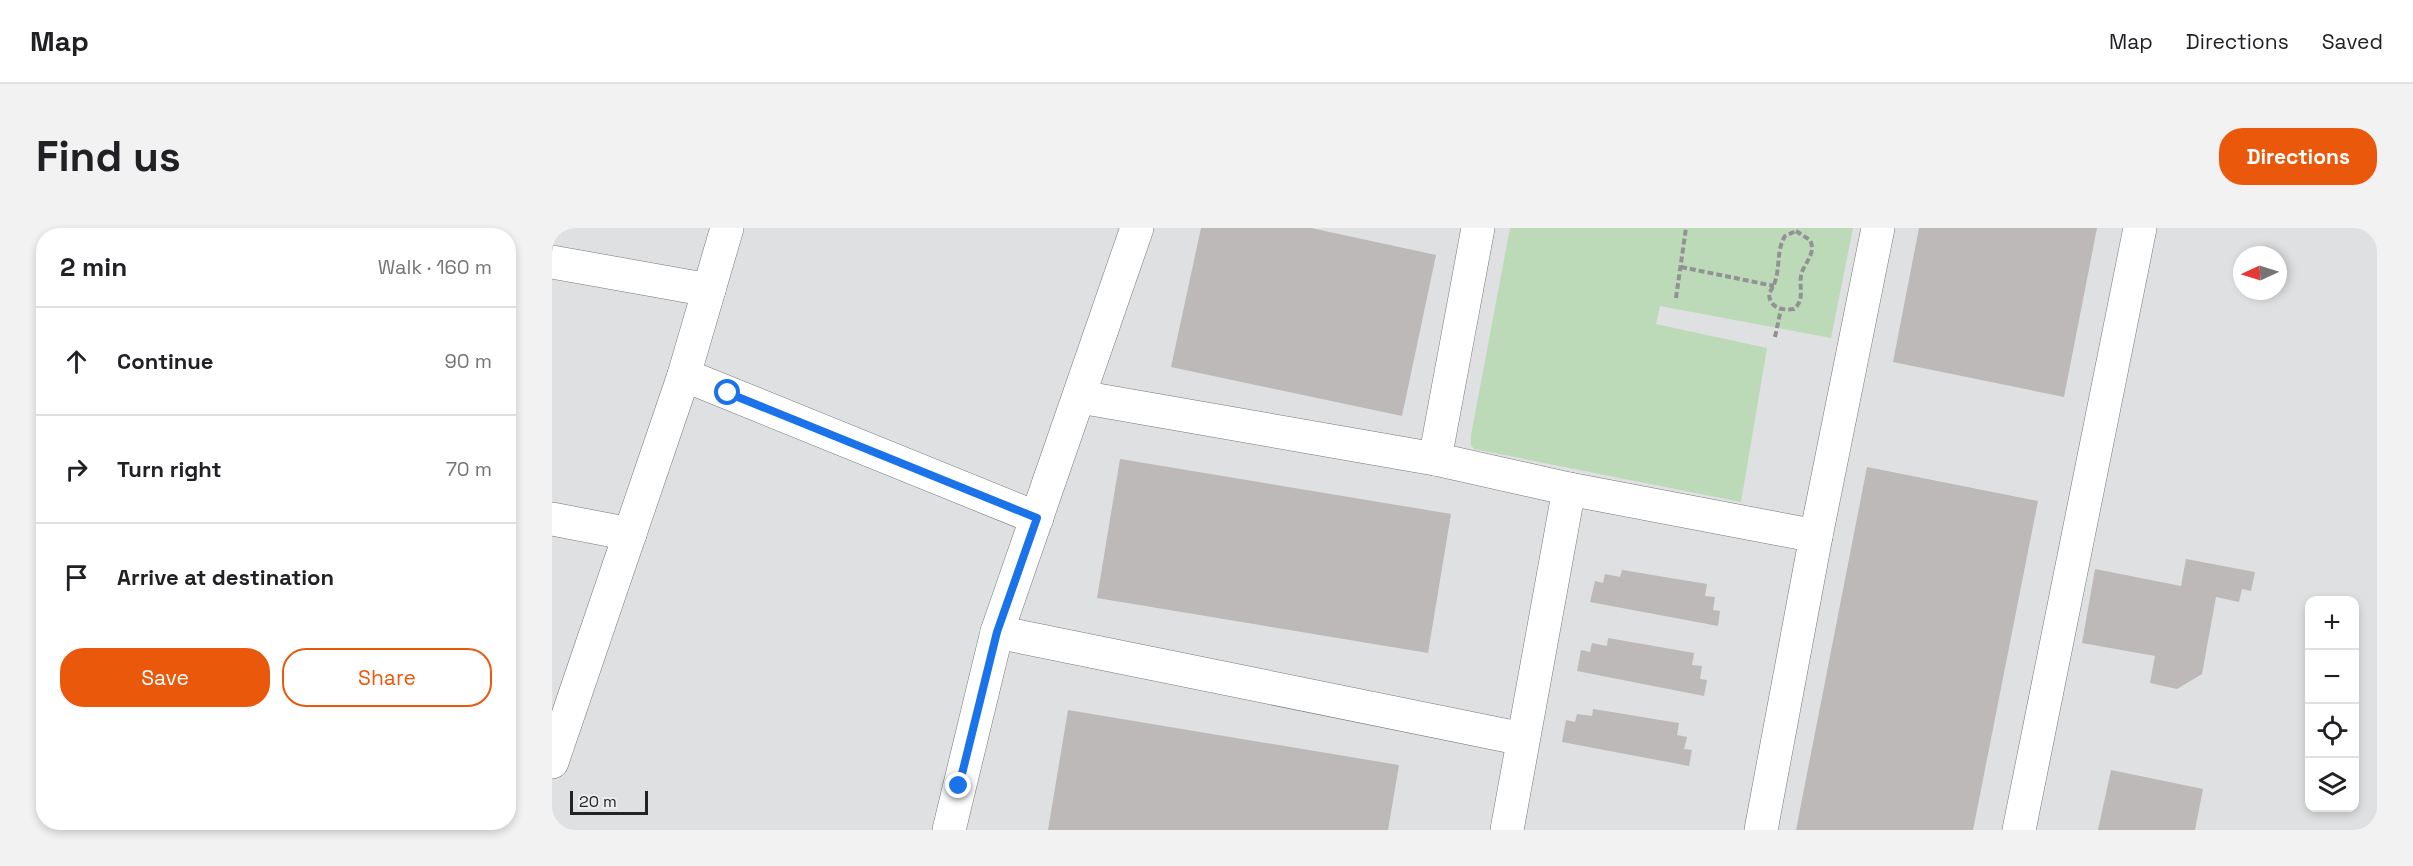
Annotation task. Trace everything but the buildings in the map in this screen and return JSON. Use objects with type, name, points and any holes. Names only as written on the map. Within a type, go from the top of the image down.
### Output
[{"type":"street","points":[[552,762],[684,375],[727,228]]},
{"type":"street","points":[[949,830],[997,632],[1137,228]]},
{"type":"street","points":[[1435,459],[1478,228]]},
{"type":"street","points":[[1761,830],[1816,536],[1878,228]]},
{"type":"street","points":[[2019,830],[2140,228]]},
{"type":"street","points":[[552,262],[709,290]]},
{"type":"street","points":[[684,375],[1037,518]]},
{"type":"street","points":[[1080,397],[1435,459],[1569,489],[1816,536]]},
{"type":"street","points":[[1507,830],[1569,489]]},
{"type":"street","points":[[552,519],[630,534]]},
{"type":"street","points":[[997,632],[1523,739]]},
{"type":"path","points":[[1676,298],[1686,228]]},
{"type":"path","points":[[1797,231],[1810,240],[1813,248],[1802,273],[1802,290],[1798,305],[1794,309],[1781,309],[1775,306],[1769,298],[1769,293],[1777,275],[1780,246],[1785,236],[1797,231]]},
{"type":"path","points":[[1681,267],[1774,286]]},
{"type":"path","points":[[1775,337],[1781,309]]},
{"type":"green space","points":[[1510,228],[1853,228],[1831,338],[1660,306],[1656,324],[1767,348],[1741,502],[1474,449],[1471,445],[1471,435]]},
{"type":"route","points":[[728,393],[1037,518],[997,632],[959,786]]}]
